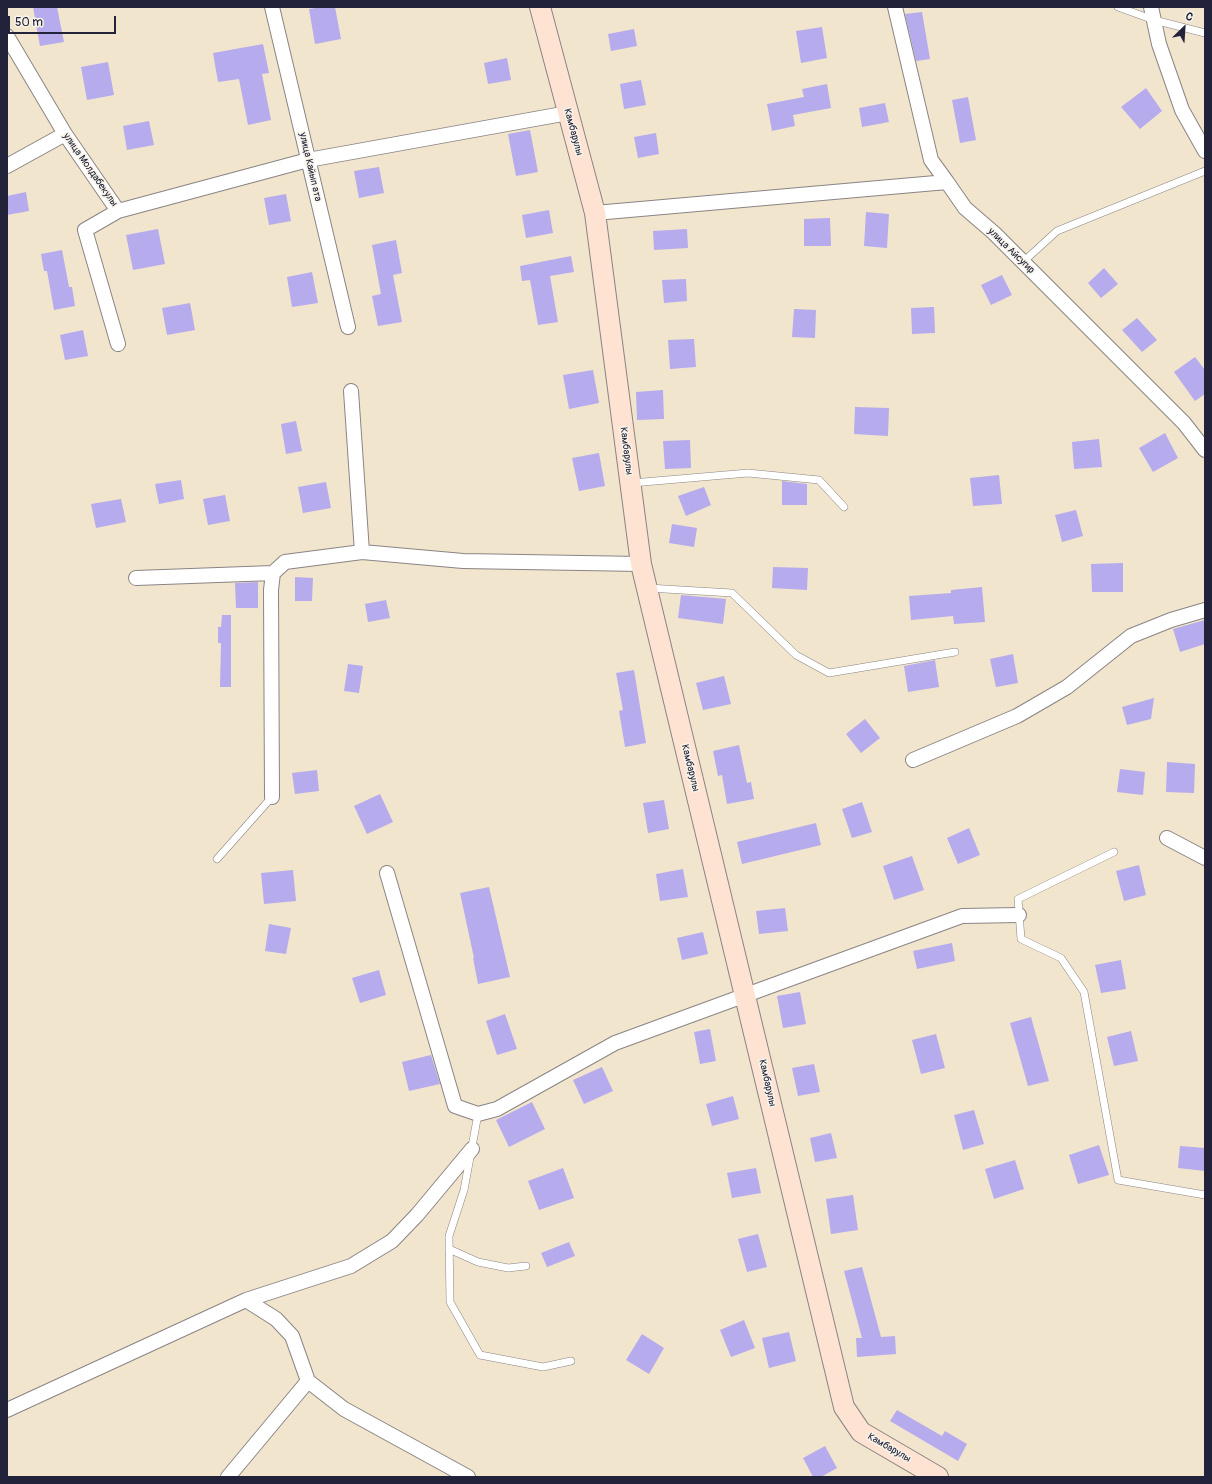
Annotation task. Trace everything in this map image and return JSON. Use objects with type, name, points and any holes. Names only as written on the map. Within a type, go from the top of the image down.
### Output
[{"type":"street","name":"улица Кайып ата","points":[[272,7],[348,327]]},
{"type":"street","name":"Камбарулы","points":[[540,7],[595,214],[641,564],[646,588],[746,995],[844,1407],[861,1432],[938,1477]]},
{"type":"street","name":"улица Айсугир","points":[[895,7],[931,160],[946,182],[965,208],[1023,262],[1184,423],[1205,450]]},
{"type":"street","points":[[1152,14],[1159,44],[1182,110],[1205,151]]},
{"type":"street","name":"улица Молдабекулы","points":[[7,36],[65,134],[118,211],[86,230],[118,344]]},
{"type":"street","points":[[118,211],[308,160],[568,112]]},
{"type":"street","points":[[7,166],[65,134]]},
{"type":"street","points":[[595,214],[946,182]]},
{"type":"street","points":[[352,391],[362,552]]},
{"type":"street","points":[[136,578],[273,573],[285,562],[362,552],[463,561],[641,564]]},
{"type":"street","points":[[272,797],[271,590],[273,573]]},
{"type":"street","points":[[913,760],[1018,716],[1067,687],[1131,636],[1171,620],[1205,610]]},
{"type":"street","points":[[1167,838],[1205,858]]},
{"type":"street","points":[[387,873],[455,1106],[478,1114],[497,1109],[615,1043],[962,916],[1020,915]]},
{"type":"street","points":[[7,1410],[246,1300],[351,1266],[392,1241],[417,1215],[472,1149]]},
{"type":"street","points":[[246,1300],[276,1319],[292,1336],[308,1381],[344,1409],[468,1477]]},
{"type":"street","points":[[228,1477],[308,1381]]},
{"type":"lane","points":[[1118,7],[1152,14],[1205,33]]},
{"type":"lane","points":[[1023,262],[1057,231],[1205,171]]},
{"type":"lane","points":[[630,483],[748,473],[819,480],[844,507]]},
{"type":"lane","points":[[646,588],[732,593],[796,655],[829,673],[955,652]]},
{"type":"lane","points":[[217,858],[272,797]]},
{"type":"lane","points":[[1114,852],[1018,899],[1021,940],[1061,958],[1084,992],[1118,1180],[1205,1195]]},
{"type":"lane","points":[[478,1114],[464,1190],[449,1236],[450,1302],[480,1355],[543,1367],[571,1361]]},
{"type":"lane","points":[[449,1249],[478,1262],[508,1268],[526,1266]]},
{"type":"building","points":[[33,7],[57,7],[64,42],[40,46]]},
{"type":"building","points":[[335,7],[341,39],[315,44],[309,9]]},
{"type":"building","points":[[922,12],[930,59],[916,61],[905,14]]},
{"type":"building","points":[[822,27],[827,58],[801,63],[796,31]]},
{"type":"building","points":[[634,29],[637,46],[611,51],[608,34]]},
{"type":"building","points":[[263,44],[269,73],[262,74],[271,120],[248,125],[239,79],[218,82],[213,53]]},
{"type":"building","points":[[507,58],[511,80],[488,84],[484,63]]},
{"type":"building","points":[[108,62],[114,95],[87,100],[81,67]]},
{"type":"building","points":[[641,80],[646,105],[624,109],[620,84]]},
{"type":"building","points":[[827,84],[831,108],[793,115],[795,126],[772,131],[767,104],[804,97],[802,89]]},
{"type":"building","points":[[1146,88],[1162,111],[1140,129],[1121,107]]},
{"type":"building","points":[[968,97],[976,140],[960,143],[952,100]]},
{"type":"building","points":[[885,103],[889,122],[862,127],[859,108]]},
{"type":"building","points":[[149,121],[154,145],[127,150],[123,126]]},
{"type":"building","points":[[530,130],[538,172],[516,176],[508,134]]},
{"type":"building","points":[[656,133],[659,154],[638,158],[634,137]]},
{"type":"building","points":[[379,167],[384,193],[359,198],[354,171]]},
{"type":"building","points":[[26,192],[29,211],[7,215],[7,196]]},
{"type":"building","points":[[286,194],[291,221],[269,225],[264,198]]},
{"type":"building","points":[[549,210],[553,233],[526,238],[522,215]]},
{"type":"building","points":[[866,212],[889,214],[887,248],[864,246]]},
{"type":"building","points":[[830,218],[831,246],[804,246],[804,219]]},
{"type":"building","points":[[158,229],[165,264],[133,270],[126,235]]},
{"type":"building","points":[[687,229],[688,248],[654,250],[653,231]]},
{"type":"building","points":[[396,240],[402,273],[393,275],[402,322],[378,326],[372,296],[381,294],[372,245]]},
{"type":"building","points":[[62,250],[69,287],[72,287],[75,306],[54,310],[47,271],[44,271],[41,254]]},
{"type":"building","points":[[571,256],[574,272],[550,276],[558,322],[538,325],[530,280],[522,281],[520,266]]},
{"type":"building","points":[[1104,268],[1118,284],[1101,298],[1088,283]]},
{"type":"building","points":[[312,272],[318,303],[292,307],[287,277]]},
{"type":"building","points":[[1002,275],[1012,295],[991,305],[981,285]]},
{"type":"building","points":[[686,279],[687,301],[664,303],[662,280]]},
{"type":"building","points":[[190,303],[195,330],[167,335],[162,308]]},
{"type":"building","points":[[934,307],[935,333],[912,334],[911,308]]},
{"type":"building","points":[[794,309],[816,310],[815,338],[792,337]]},
{"type":"building","points":[[1137,318],[1157,340],[1142,352],[1122,330]]},
{"type":"building","points":[[83,330],[88,356],[65,360],[60,335]]},
{"type":"building","points":[[694,339],[696,367],[670,369],[668,340]]},
{"type":"building","points":[[1195,357],[1205,370],[1205,394],[1195,401],[1174,372]]},
{"type":"building","points":[[593,370],[599,403],[569,409],[563,375]]},
{"type":"building","points":[[663,390],[664,419],[637,420],[636,392]]},
{"type":"building","points":[[855,407],[889,408],[888,436],[854,434]]},
{"type":"building","points":[[296,421],[302,451],[286,454],[281,424]]},
{"type":"building","points":[[1165,433],[1178,458],[1153,472],[1139,448]]},
{"type":"building","points":[[1099,439],[1102,467],[1074,469],[1072,442]]},
{"type":"building","points":[[690,440],[691,468],[665,469],[663,441]]},
{"type":"building","points":[[599,453],[605,486],[579,491],[572,458]]},
{"type":"building","points":[[999,475],[1002,504],[973,506],[970,478]]},
{"type":"building","points":[[181,480],[184,499],[159,504],[155,484]]},
{"type":"building","points":[[782,481],[807,484],[807,505],[782,505]]},
{"type":"building","points":[[326,482],[331,508],[303,513],[298,487]]},
{"type":"building","points":[[704,487],[711,505],[686,516],[678,496]]},
{"type":"building","points":[[225,495],[230,521],[208,525],[203,499]]},
{"type":"building","points":[[121,499],[126,522],[96,528],[91,504]]},
{"type":"building","points":[[1076,510],[1083,536],[1062,542],[1055,515]]},
{"type":"building","points":[[672,524],[697,528],[694,547],[669,543]]},
{"type":"building","points":[[1123,563],[1123,592],[1092,592],[1091,564]]},
{"type":"building","points":[[773,567],[808,568],[807,590],[772,588]]},
{"type":"building","points":[[295,577],[313,578],[312,601],[295,601]]},
{"type":"building","points":[[258,582],[258,608],[236,608],[235,583]]},
{"type":"building","points":[[982,587],[985,622],[954,624],[953,616],[911,620],[909,596],[951,593],[951,590]]},
{"type":"building","points":[[681,595],[726,599],[723,624],[678,618]]},
{"type":"building","points":[[386,600],[390,618],[368,622],[365,604]]},
{"type":"building","points":[[222,615],[231,615],[231,687],[220,687],[221,643],[218,643],[218,627],[221,627]]},
{"type":"building","points":[[1205,620],[1205,644],[1180,652],[1173,629]]},
{"type":"building","points":[[1013,654],[1018,683],[996,687],[990,659]]},
{"type":"building","points":[[935,660],[939,687],[908,692],[904,666]]},
{"type":"building","points":[[348,664],[363,666],[359,693],[344,691]]},
{"type":"building","points":[[634,670],[646,743],[625,747],[619,711],[623,710],[616,673]]},
{"type":"building","points":[[724,676],[731,704],[703,710],[696,683]]},
{"type":"building","points":[[1154,698],[1151,719],[1127,725],[1122,707]]},
{"type":"building","points":[[865,719],[880,738],[861,753],[846,734]]},
{"type":"building","points":[[739,745],[747,783],[751,782],[754,799],[727,804],[722,775],[718,776],[713,751]]},
{"type":"building","points":[[1167,762],[1195,764],[1194,793],[1166,792]]},
{"type":"building","points":[[1120,769],[1145,772],[1143,795],[1117,792]]},
{"type":"building","points":[[317,770],[319,791],[295,794],[292,773]]},
{"type":"building","points":[[380,794],[393,822],[367,834],[354,806]]},
{"type":"building","points":[[664,800],[669,829],[648,833],[643,803]]},
{"type":"building","points":[[862,802],[872,832],[852,838],[842,809]]},
{"type":"building","points":[[816,823],[821,845],[742,864],[737,842]]},
{"type":"building","points":[[969,828],[980,855],[958,864],[947,838]]},
{"type":"building","points":[[912,856],[924,890],[894,900],[883,866]]},
{"type":"building","points":[[1139,865],[1146,895],[1124,901],[1116,871]]},
{"type":"building","points":[[683,869],[688,897],[660,901],[656,874]]},
{"type":"building","points":[[293,870],[296,901],[264,904],[261,873]]},
{"type":"building","points":[[489,887],[510,977],[478,984],[460,893]]},
{"type":"building","points":[[785,908],[788,931],[759,934],[756,911]]},
{"type":"building","points":[[269,924],[291,928],[286,954],[265,951]]},
{"type":"building","points":[[703,932],[708,954],[682,960],[677,938]]},
{"type":"building","points":[[952,943],[955,961],[917,969],[913,951]]},
{"type":"building","points":[[1121,960],[1126,989],[1101,993],[1095,965]]},
{"type":"building","points":[[379,970],[386,995],[360,1003],[352,978]]},
{"type":"building","points":[[800,992],[806,1024],[783,1028],[777,996]]},
{"type":"building","points":[[505,1014],[517,1049],[497,1055],[486,1021]]},
{"type":"building","points":[[1031,1017],[1049,1081],[1028,1086],[1010,1023]]},
{"type":"building","points":[[710,1029],[716,1061],[700,1064],[694,1032]]},
{"type":"building","points":[[1131,1031],[1138,1061],[1114,1066],[1107,1037]]},
{"type":"building","points":[[936,1034],[945,1068],[921,1074],[912,1040]]},
{"type":"building","points":[[431,1055],[440,1084],[409,1091],[402,1062]]},
{"type":"building","points":[[814,1064],[820,1092],[798,1096],[792,1068]]},
{"type":"building","points":[[602,1067],[613,1091],[584,1104],[573,1080]]},
{"type":"building","points":[[733,1096],[739,1119],[712,1126],[706,1104]]},
{"type":"building","points":[[532,1102],[545,1129],[509,1147],[496,1120]]},
{"type":"building","points":[[974,1110],[984,1144],[963,1150],[954,1115]]},
{"type":"building","points":[[831,1133],[837,1158],[815,1162],[810,1138]]},
{"type":"building","points":[[1099,1145],[1109,1175],[1078,1184],[1069,1155]]},
{"type":"building","points":[[1180,1146],[1205,1148],[1205,1171],[1178,1168]]},
{"type":"building","points":[[1015,1160],[1024,1189],[994,1199],[985,1169]]},
{"type":"building","points":[[563,1168],[574,1198],[539,1210],[528,1181]]},
{"type":"building","points":[[756,1168],[761,1193],[732,1198],[727,1173]]},
{"type":"building","points":[[853,1195],[858,1230],[831,1234],[826,1199]]},
{"type":"building","points":[[758,1234],[767,1267],[747,1272],[738,1239]]},
{"type":"building","points":[[569,1242],[575,1256],[547,1267],[541,1253]]},
{"type":"building","points":[[862,1267],[881,1337],[895,1336],[896,1354],[857,1357],[856,1338],[862,1338],[844,1271]]},
{"type":"building","points":[[744,1320],[755,1348],[731,1357],[720,1330]]},
{"type":"building","points":[[789,1332],[796,1361],[769,1368],[762,1338]]},
{"type":"building","points":[[642,1334],[664,1348],[649,1374],[626,1360]]},
{"type":"building","points":[[897,1410],[942,1436],[945,1431],[967,1444],[958,1461],[890,1421]]},
{"type":"building","points":[[825,1446],[837,1468],[821,1477],[813,1477],[803,1458]]}]
